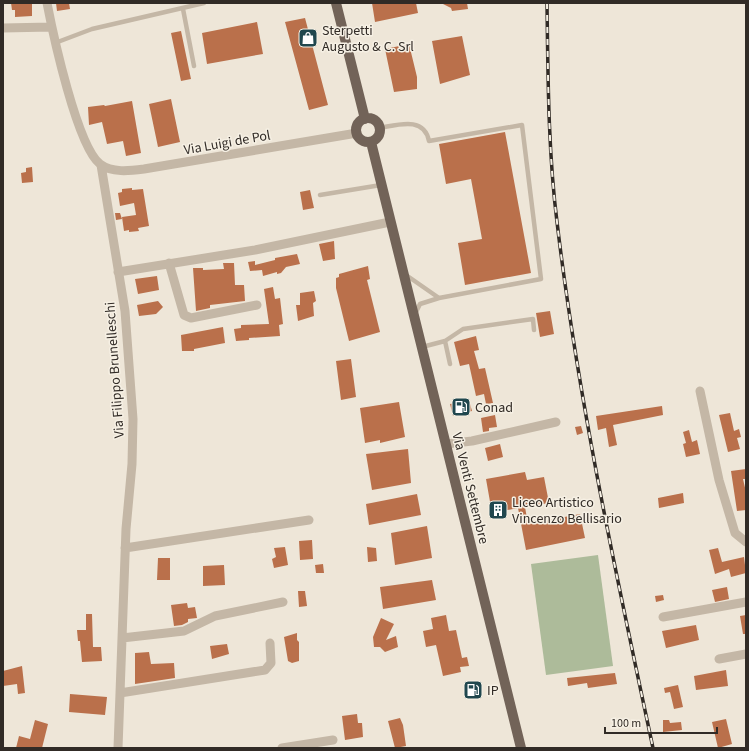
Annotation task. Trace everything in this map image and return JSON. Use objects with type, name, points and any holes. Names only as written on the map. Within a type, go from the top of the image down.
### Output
[{"type":"main road","points":[[336,3],[365,119]]},
{"type":"main road","points":[[365,119],[372,120],[379,128],[377,138],[371,142],[364,141],[357,133],[357,126],[365,119]]},
{"type":"main road","name":"Via Venti Settembre","points":[[371,142],[521,748]]},
{"type":"street","points":[[47,3],[55,43],[85,144],[91,155],[101,165]]},
{"type":"street","points":[[3,28],[51,27]]},
{"type":"street","name":"Via Luigi de Pol","points":[[101,165],[116,170],[144,169],[357,133]]},
{"type":"street","name":"Via Filippo Brunelleschi","points":[[101,165],[126,320],[133,419],[132,464],[125,548],[118,748]]},
{"type":"street","points":[[118,272],[255,250],[390,222]]},
{"type":"street","points":[[169,263],[184,315],[186,317],[191,318],[257,305]]},
{"type":"street","points":[[700,392],[721,487],[735,533],[746,542]]},
{"type":"street","points":[[446,444],[472,441],[556,422]]},
{"type":"street","points":[[125,548],[308,520]]},
{"type":"street","points":[[122,638],[184,631],[215,616],[283,602]]},
{"type":"street","points":[[663,617],[746,602]]},
{"type":"street","points":[[120,692],[265,670],[271,663],[270,642]]},
{"type":"street","points":[[719,659],[746,654]]},
{"type":"street","points":[[282,748],[333,740]]},
{"type":"lane","points":[[55,43],[92,29],[204,3]]},
{"type":"lane","points":[[183,9],[194,66]]},
{"type":"lane","points":[[379,128],[416,124],[424,129],[429,141],[522,126],[541,279],[439,298],[420,304],[414,315]]},
{"type":"lane","points":[[320,195],[381,185]]},
{"type":"lane","points":[[403,273],[439,298]]},
{"type":"lane","points":[[422,347],[445,341],[463,329],[532,319],[534,330]]},
{"type":"lane","points":[[445,341],[450,364]]},
{"type":"green space","points":[[598,555],[613,666],[546,675],[531,564]]},
{"type":"building","points":[[11,3],[32,3],[32,16],[15,17],[15,10],[12,10]]},
{"type":"building","points":[[56,3],[69,3],[70,9],[57,11]]},
{"type":"building","points":[[372,3],[416,3],[418,13],[375,22]]},
{"type":"building","points":[[441,3],[467,3],[468,9],[452,11],[451,8]]},
{"type":"building","points":[[305,18],[328,105],[309,110],[285,22]]},
{"type":"building","points":[[257,22],[263,54],[207,64],[202,33]]},
{"type":"building","points":[[181,31],[191,79],[181,81],[171,33]]},
{"type":"building","points":[[462,36],[470,75],[440,84],[432,41]]},
{"type":"building","points":[[409,44],[417,77],[417,89],[394,92],[385,49]]},
{"type":"building","points":[[171,99],[180,142],[158,147],[149,104]]},
{"type":"building","points":[[132,101],[141,153],[126,156],[123,141],[107,144],[102,122],[89,125],[88,107],[105,106]]},
{"type":"building","points":[[505,132],[531,273],[465,285],[458,243],[482,239],[471,179],[446,184],[439,144]]},
{"type":"building","points":[[32,167],[33,182],[22,183],[21,173],[26,172],[26,168]]},
{"type":"building","points":[[132,188],[132,190],[143,189],[149,226],[138,228],[139,231],[129,232],[129,230],[124,231],[122,217],[136,215],[134,203],[120,206],[118,193],[122,192],[122,189]]},
{"type":"building","points":[[310,190],[314,208],[303,210],[300,192]]},
{"type":"building","points":[[115,213],[120,213],[122,219],[116,220]]},
{"type":"building","points":[[334,241],[335,259],[323,261],[319,244]]},
{"type":"building","points":[[297,254],[300,264],[286,267],[281,273],[277,274],[277,272],[263,276],[262,270],[250,271],[248,262],[255,261],[255,265],[275,260],[275,258]]},
{"type":"building","points":[[223,263],[234,263],[235,285],[244,285],[245,301],[210,305],[210,308],[196,311],[193,268],[203,268],[203,270],[224,269]]},
{"type":"building","points":[[368,266],[370,279],[367,280],[380,332],[349,341],[336,288],[336,278],[339,277],[339,274]]},
{"type":"building","points":[[157,276],[159,290],[138,294],[135,279]]},
{"type":"building","points":[[273,287],[275,299],[280,298],[283,324],[279,325],[280,336],[249,338],[249,340],[236,341],[234,329],[241,328],[241,325],[269,324],[264,289]]},
{"type":"building","points":[[314,291],[316,301],[313,303],[314,316],[298,321],[296,305],[300,305],[300,293]]},
{"type":"building","points":[[158,301],[163,307],[156,314],[139,316],[137,305]]},
{"type":"building","points":[[550,311],[554,334],[540,337],[536,313]]},
{"type":"building","points":[[223,327],[225,343],[194,349],[194,351],[182,351],[181,335]]},
{"type":"building","points":[[476,336],[479,350],[474,351],[479,369],[485,368],[493,403],[486,404],[484,394],[476,396],[469,364],[460,366],[454,342]]},
{"type":"building","points":[[351,359],[356,397],[341,400],[336,361]]},
{"type":"building","points":[[469,400],[472,411],[453,416],[450,404]]},
{"type":"building","points":[[399,402],[405,437],[380,443],[380,440],[365,443],[360,408]]},
{"type":"building","points":[[662,406],[663,415],[613,425],[617,445],[609,447],[606,428],[598,430],[596,416]]},
{"type":"building","points":[[730,413],[734,431],[739,429],[741,437],[737,438],[740,449],[728,452],[719,415]]},
{"type":"building","points":[[495,415],[497,427],[489,428],[489,431],[483,432],[481,418]]},
{"type":"building","points":[[581,426],[583,433],[577,435],[575,427]]},
{"type":"building","points":[[689,430],[692,442],[697,440],[700,454],[686,457],[683,444],[686,443],[683,432]]},
{"type":"building","points":[[500,444],[503,457],[488,461],[485,448]]},
{"type":"building","points":[[408,449],[411,483],[372,490],[366,454]]},
{"type":"building","points":[[746,469],[746,479],[743,479],[746,492],[746,510],[737,511],[731,471]]},
{"type":"building","name":"Liceo Artistico Vincenzo Bellisario","points":[[525,472],[527,480],[544,477],[549,503],[525,507],[528,524],[580,514],[585,538],[526,550],[518,508],[492,513],[486,479]]},
{"type":"building","points":[[683,493],[684,503],[659,508],[658,498]]},
{"type":"building","points":[[417,494],[421,515],[369,525],[366,504]]},
{"type":"building","points":[[427,526],[432,558],[395,565],[391,533]]},
{"type":"building","points":[[312,540],[313,559],[300,560],[299,541]]},
{"type":"building","points":[[285,547],[288,565],[274,568],[272,559],[276,557],[274,548]]},
{"type":"building","points":[[367,547],[376,548],[377,561],[368,562]]},
{"type":"building","points":[[718,548],[722,562],[744,557],[746,573],[731,577],[729,569],[715,574],[709,550]]},
{"type":"building","points":[[158,558],[170,558],[170,580],[157,580]]},
{"type":"building","points":[[323,564],[324,573],[316,573],[315,565]]},
{"type":"building","points":[[224,565],[225,585],[203,586],[203,566]]},
{"type":"building","points":[[432,580],[436,600],[383,609],[380,587]]},
{"type":"building","points":[[727,587],[729,599],[715,602],[712,590]]},
{"type":"building","points":[[298,591],[305,591],[307,606],[299,607]]},
{"type":"building","points":[[663,595],[664,600],[656,602],[655,596]]},
{"type":"building","points":[[187,603],[188,608],[195,607],[197,618],[188,619],[188,622],[182,625],[174,626],[171,605]]},
{"type":"building","points":[[86,614],[92,614],[93,647],[101,647],[102,661],[82,662],[80,641],[78,641],[77,630],[86,630]]},
{"type":"building","points":[[446,615],[449,631],[456,630],[462,658],[467,657],[469,666],[460,667],[461,672],[443,676],[436,645],[426,647],[423,631],[433,629],[431,618]]},
{"type":"building","points":[[746,615],[746,634],[743,634],[740,616]]},
{"type":"building","points":[[381,618],[394,624],[386,640],[396,636],[398,647],[385,652],[380,647],[374,647],[373,637]]},
{"type":"building","points":[[696,625],[699,640],[666,648],[662,631]]},
{"type":"building","points":[[297,633],[297,640],[299,642],[299,661],[292,663],[288,661],[284,637]]},
{"type":"building","points":[[227,644],[229,654],[212,659],[210,646]]},
{"type":"building","points":[[149,652],[151,664],[174,663],[175,678],[135,684],[135,653]]},
{"type":"building","points":[[22,666],[25,693],[18,694],[17,684],[3,686],[3,671]]},
{"type":"building","points":[[726,670],[728,686],[696,690],[694,676]]},
{"type":"building","points":[[615,673],[617,684],[588,688],[587,683],[568,686],[567,678]]},
{"type":"building","points":[[678,685],[683,707],[674,709],[670,692],[665,693],[664,688]]},
{"type":"building","points":[[70,694],[107,697],[105,715],[69,712]]},
{"type":"building","points":[[357,714],[358,723],[362,723],[363,737],[345,740],[342,716]]},
{"type":"building","points":[[400,718],[403,725],[406,746],[395,748],[388,721]]},
{"type":"building","points":[[726,719],[732,744],[718,748],[712,722]]},
{"type":"building","points":[[35,720],[48,724],[42,748],[16,748],[19,736],[30,739]]},
{"type":"building","points":[[663,720],[669,720],[670,723],[681,722],[682,730],[663,732]]},
{"type":"railway","points":[[547,3],[549,113],[552,168],[557,222],[566,288],[599,486],[653,748]]},
{"type":"place","name":"Sterpetti Augusto & C. Srl","points":[[308,38]]},
{"type":"place","name":"Conad","points":[[461,407]]},
{"type":"place","name":"Liceo Artistico Vincenzo Bellisario","points":[[498,510]]},
{"type":"place","name":"IP","points":[[473,690]]}]
